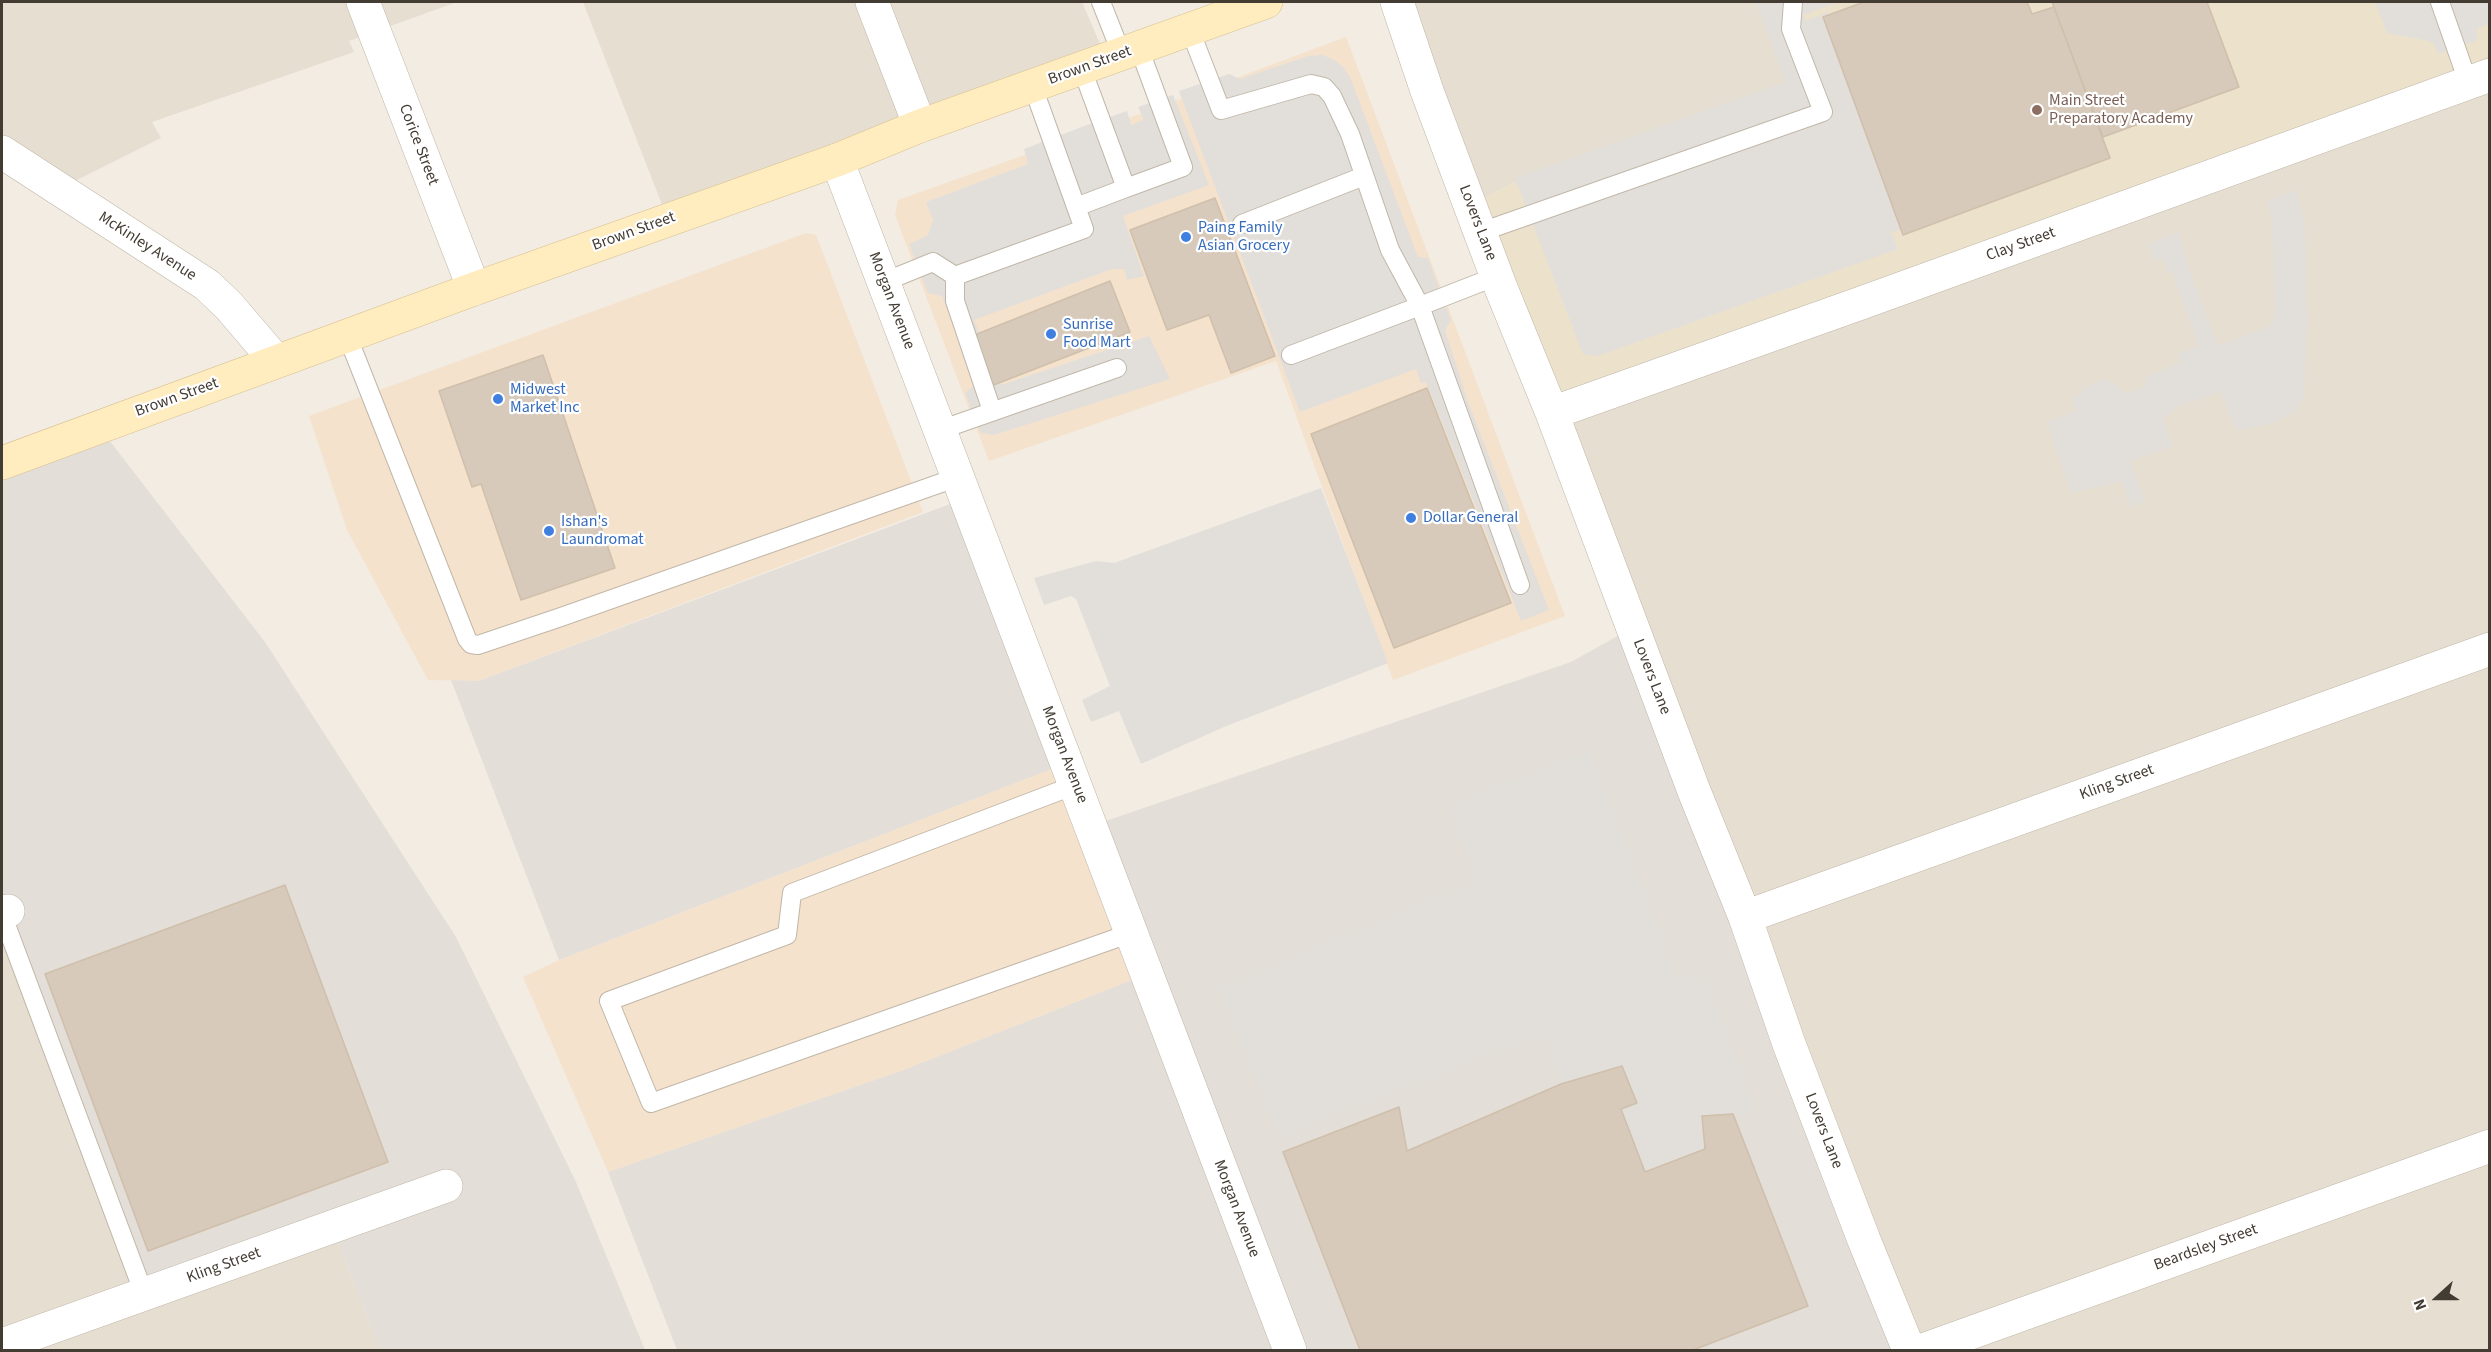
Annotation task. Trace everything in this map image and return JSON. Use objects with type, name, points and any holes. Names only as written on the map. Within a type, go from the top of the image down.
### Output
[{"type":"main road","name":"Brown Street","points":[[2,463],[347,335],[837,160],[920,126],[1130,52],[1260,2]]},
{"type":"street","name":"Corice Street","points":[[363,2],[474,289]]},
{"type":"street","points":[[872,2],[920,126]]},
{"type":"street","name":"Lovers Lane","points":[[1397,2],[1427,91],[1497,276],[1552,413],[1690,780],[1745,917],[1794,1054],[1909,1350]]},
{"type":"street","name":"Clay Street","points":[[1552,413],[2479,79]]},
{"type":"street","name":"McKinley Avenue","points":[[2,152],[207,285],[276,361]]},
{"type":"street","name":"Morgan Avenue","points":[[837,160],[1290,1350]]},
{"type":"street","name":"Kling Street","points":[[1745,917],[2490,649]]},
{"type":"street","name":"Beardsley Street","points":[[1923,1350],[2490,1146]]},
{"type":"street","name":"Kling Street","points":[[2,1346],[446,1186]]},
{"type":"lane","points":[[1076,207],[1183,167],[1130,52],[1101,2]]},
{"type":"lane","points":[[1481,232],[1822,112],[1791,29],[1793,2]]},
{"type":"lane","points":[[2440,2],[2479,79]]},
{"type":"lane","points":[[1190,30],[1221,110],[1311,84],[1324,87],[1332,96],[1350,134],[1390,250],[1420,306],[1520,585]]},
{"type":"lane","points":[[1082,69],[1126,188]]},
{"type":"lane","points":[[955,276],[1084,229],[1033,87]]},
{"type":"lane","points":[[1242,224],[1364,176]]},
{"type":"lane","points":[[884,282],[933,262],[955,276]]},
{"type":"lane","points":[[955,276],[955,301],[992,411]]},
{"type":"lane","points":[[1291,355],[1497,276]]},
{"type":"lane","points":[[347,335],[467,639],[471,644],[478,645],[561,617],[957,477]]},
{"type":"lane","points":[[940,430],[1117,368]]},
{"type":"lane","points":[[1075,785],[792,892],[787,935],[609,1001],[651,1103],[1131,933]]},
{"type":"lane","points":[[4,913],[144,1294]]},
{"type":"shaded area","points":[[2,2],[457,2],[349,41],[354,52],[152,122],[161,138],[59,189],[2,152]]},
{"type":"shaded area","points":[[583,2],[1082,2],[1107,60],[668,220]]},
{"type":"shaded area","points":[[1397,2],[1756,2],[1786,82],[1515,182],[1470,205]]},
{"type":"shaded area","points":[[1756,2],[2489,2],[2489,75],[1552,413],[1470,205],[1515,182],[1785,82]]},
{"type":"shaded area","points":[[1756,2],[1838,2],[1803,15],[1806,21],[1828,12],[1907,227],[1891,233],[1898,249],[1597,356],[1583,354],[1515,178],[1785,82]]},
{"type":"shaded area","points":[[2375,2],[2489,2],[2489,24],[2477,28],[2478,40],[2438,54],[2434,44],[2429,41],[2387,33]]},
{"type":"shaded area","points":[[1346,37],[1565,616],[1393,680],[1276,361],[989,461],[895,215],[898,200],[1143,113]]},
{"type":"shaded area","points":[[1323,55],[1344,68],[1350,77],[1418,257],[1428,258],[1451,320],[1445,330],[1468,402],[1549,610],[1521,621],[1426,382],[1421,383],[1416,369],[1300,412],[1179,91],[1229,74],[1240,79],[1308,56]]},
{"type":"shaded area","points":[[2489,75],[2489,1350],[1909,1350],[1552,413]]},
{"type":"shaded area","points":[[1173,95],[1209,185],[1123,216],[1144,276],[1127,280],[1124,269],[1112,269],[974,320],[1001,385],[1149,336],[1170,379],[994,435],[981,433],[965,393],[976,384],[942,296],[928,293],[909,244],[928,235],[933,220],[926,202],[1028,164],[1024,149],[1087,125],[1127,111],[1131,125],[1144,120],[1138,107]]},
{"type":"shaded area","points":[[2296,190],[2305,226],[2307,323],[2304,395],[2294,413],[2269,424],[2236,431],[2221,392],[2186,404],[2184,402],[2162,420],[2173,446],[2130,461],[2145,501],[2130,507],[2122,481],[2071,493],[2047,421],[2077,411],[2072,397],[2084,392],[2082,388],[2106,379],[2120,388],[2123,394],[2147,386],[2145,377],[2180,363],[2178,354],[2199,346],[2172,272],[2168,273],[2162,258],[2154,261],[2148,244],[2178,232],[2189,270],[2218,346],[2270,326],[2275,313],[2272,220],[2267,201]]},
{"type":"shaded area","points":[[806,233],[816,235],[923,512],[479,681],[428,680],[347,530],[309,416]]},
{"type":"shaded area","points":[[99,427],[265,642],[456,937],[576,1182],[645,1350],[380,1350],[332,1227],[144,1294],[2,913],[2,463]]},
{"type":"shaded area","points":[[1321,488],[1388,663],[1224,727],[1141,764],[1119,711],[1091,722],[1082,700],[1110,686],[1076,599],[1071,596],[1044,605],[1034,578],[1096,561],[1114,563]]},
{"type":"shaded area","points":[[966,498],[1067,763],[559,960],[451,680],[479,681]]},
{"type":"shaded area","points":[[1632,628],[1909,1350],[677,1350],[608,1172],[901,1071],[1147,974],[1091,826],[1571,662]]},
{"type":"shaded area","points":[[1589,751],[1676,977],[1705,977],[1755,1107],[1745,1113],[1702,1116],[1705,1149],[1645,1172],[1621,1109],[1637,1103],[1622,1066],[1561,1084],[1550,1039],[1535,1037],[1280,1136],[1219,988],[1477,880],[1448,804]]},
{"type":"shaded area","points":[[1067,763],[1147,974],[901,1071],[608,1172],[523,977],[559,960]]},
{"type":"shaded area","points":[[2,914],[332,1227],[380,1350],[2,1350]]},
{"type":"building","points":[[1864,2],[2027,2],[2032,14],[2054,7],[2110,158],[1903,235],[1823,17]]},
{"type":"building","points":[[2052,2],[2207,2],[2239,87],[2103,137]]},
{"type":"building","points":[[1215,198],[1275,356],[1231,373],[1209,315],[1167,330],[1130,230]]},
{"type":"building","name":"Sunrise Food Mart","points":[[1110,281],[1130,332],[991,386],[972,336]]},
{"type":"building","points":[[543,355],[615,568],[521,600],[481,484],[472,487],[439,391]]},
{"type":"building","name":"Dollar General","points":[[1427,388],[1511,603],[1394,648],[1311,434]]},
{"type":"building","points":[[285,885],[388,1162],[148,1251],[45,974]]},
{"type":"building","points":[[1622,1066],[1637,1103],[1621,1109],[1645,1172],[1705,1149],[1702,1116],[1733,1114],[1808,1306],[1693,1350],[1360,1350],[1283,1152],[1399,1107],[1407,1151],[1561,1084]]},
{"type":"place","name":"Main Street Preparatory Academy","points":[[2037,110]]},
{"type":"place","name":"Paing Family Asian Grocery","points":[[1186,237]]},
{"type":"place","name":"Sunrise Food Mart","points":[[1051,334]]},
{"type":"place","name":"Midwest Market Inc","points":[[498,399]]},
{"type":"place","name":"Dollar General","points":[[1411,518]]},
{"type":"place","name":"Ishan's Laundromat","points":[[549,531]]}]
